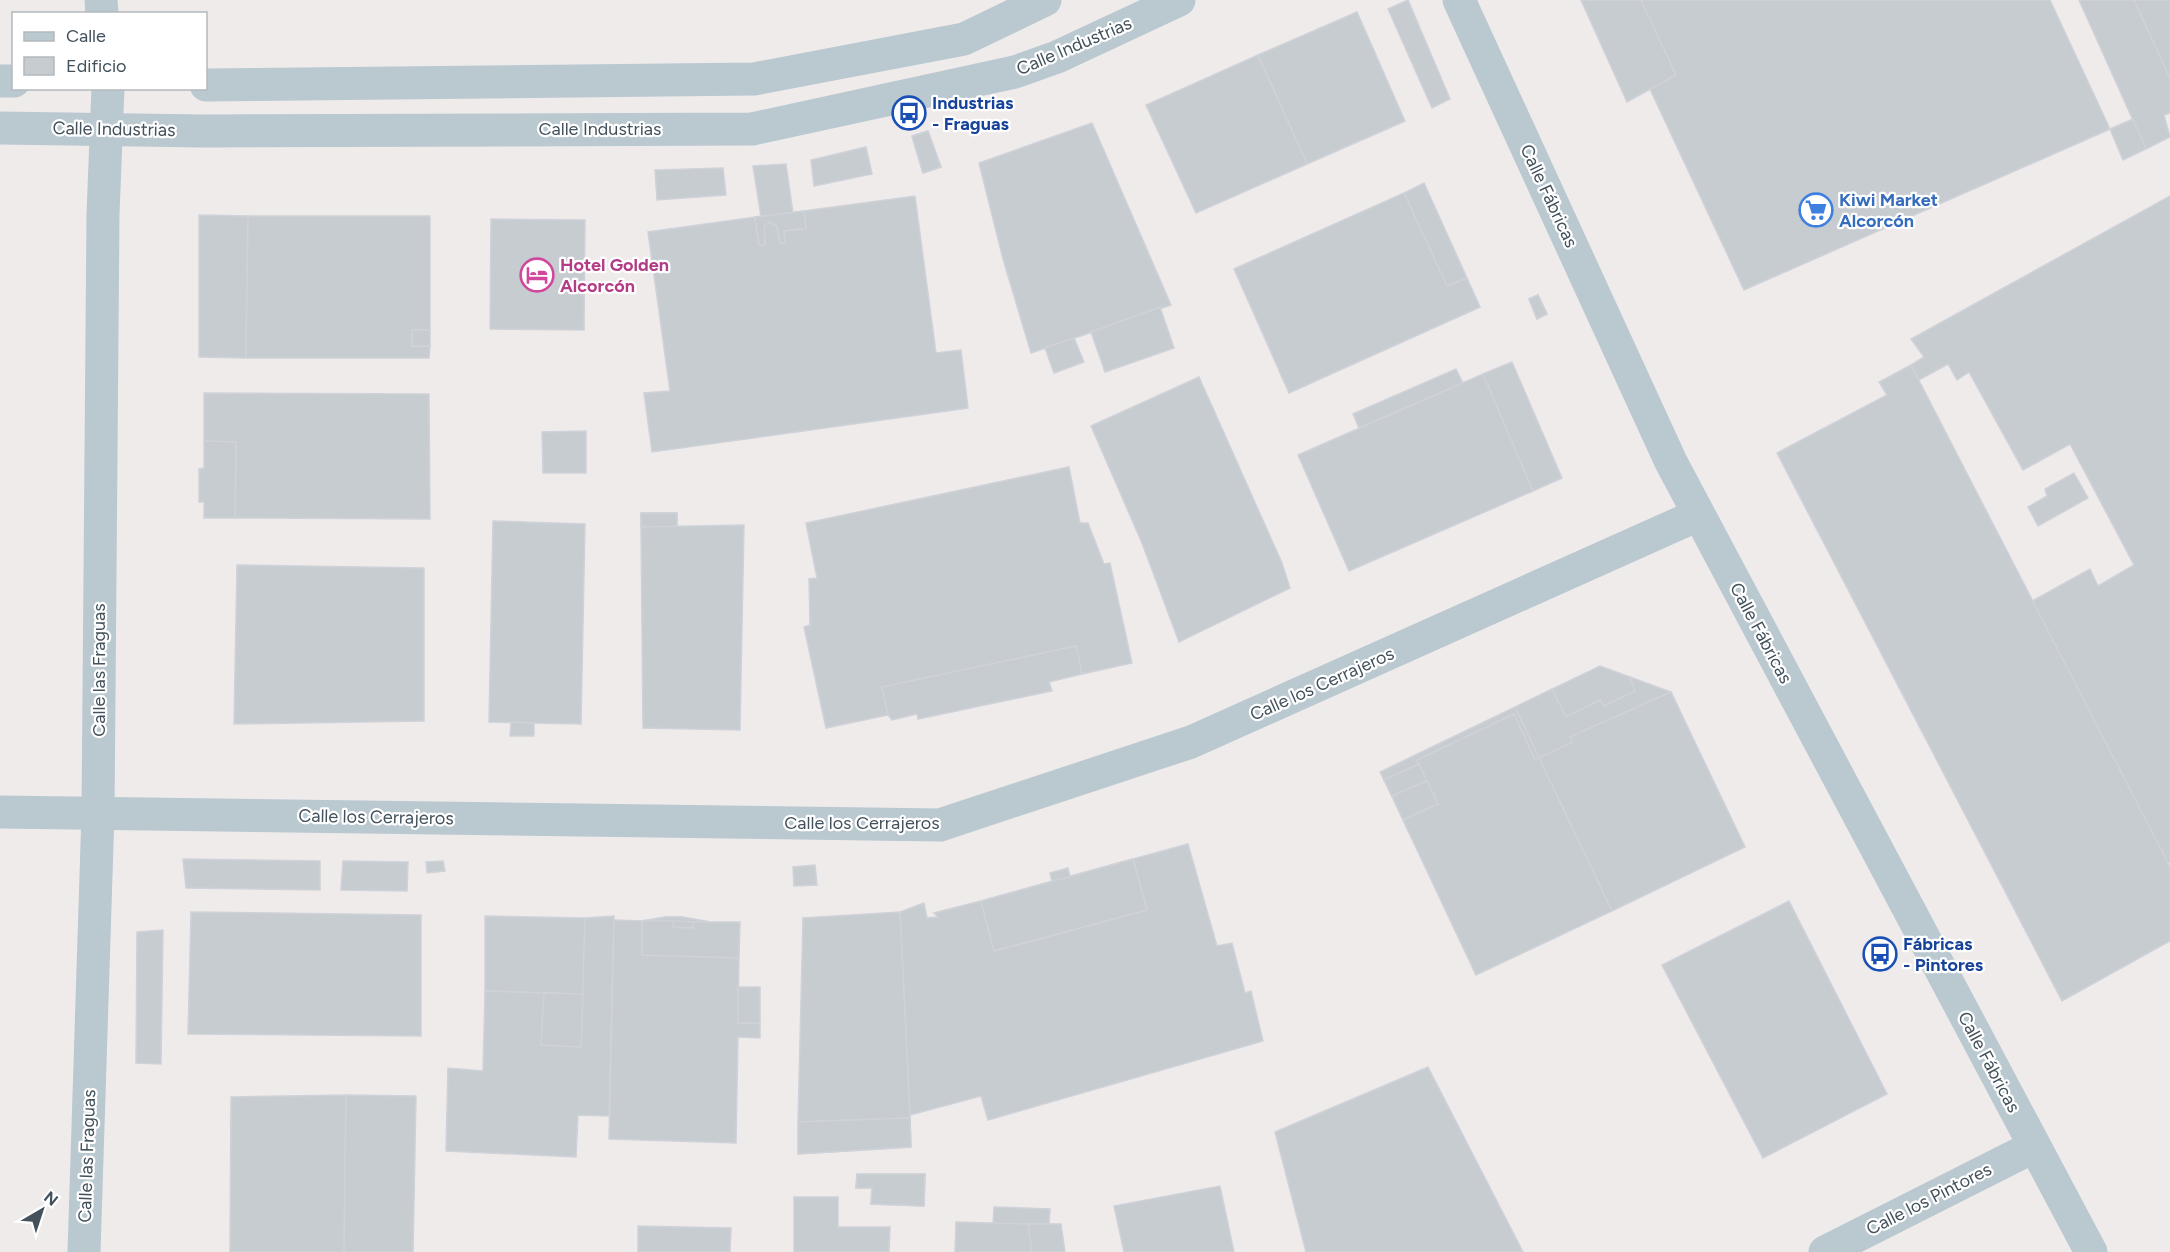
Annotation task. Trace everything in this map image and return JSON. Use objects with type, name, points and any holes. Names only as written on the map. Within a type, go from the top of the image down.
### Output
[{"type":"street","points":[[207,85],[754,79],[964,39],[1045,0]]},
{"type":"street","name":"Calle Industrias","points":[[0,128],[752,129],[1015,72],[1057,57],[1179,0]]},
{"type":"street","name":"Calle Fábricas","points":[[1459,0],[1671,462],[2033,1147],[2091,1252]]},
{"type":"street","name":"Calle las Fraguas","points":[[84,1252],[98,813],[103,213],[108,90]]},
{"type":"street","name":"Calle los Cerrajeros","points":[[0,812],[940,825],[1191,742],[1698,515]]},
{"type":"street","name":"Calle los Pintores","points":[[1825,1252],[2033,1147]]},
{"type":"building","points":[[1408,0],[1450,99],[1432,108],[1388,9]]},
{"type":"building","points":[[1581,0],[1641,0],[1676,75],[1627,102]]},
{"type":"building","name":"Kiwi Market Alcorcón","points":[[1641,0],[2050,0],[2110,129],[1744,290],[1650,89],[1676,75]]},
{"type":"building","points":[[2079,0],[2134,0],[2170,78],[2170,113],[2164,115],[2170,137],[2146,149]]},
{"type":"building","points":[[2134,0],[2170,0],[2170,78]]},
{"type":"building","points":[[1357,12],[1405,121],[1307,164],[1258,55]]},
{"type":"building","points":[[1258,55],[1307,164],[1196,213],[1146,105]]},
{"type":"building","points":[[2133,119],[2146,149],[2123,160],[2110,129]]},
{"type":"building","points":[[1092,123],[1171,305],[1031,353],[1003,259],[979,163]]},
{"type":"building","points":[[928,131],[941,167],[923,173],[912,136]]},
{"type":"building","points":[[928,131],[941,167],[923,173],[912,136]]},
{"type":"building","points":[[866,147],[872,174],[814,186],[811,160]]},
{"type":"building","points":[[786,164],[793,213],[761,217],[753,166]]},
{"type":"building","points":[[723,168],[726,195],[657,200],[655,170]]},
{"type":"building","points":[[1424,183],[1467,278],[1447,286],[1404,193]]},
{"type":"building","points":[[1404,193],[1447,286],[1467,278],[1480,307],[1289,393],[1234,269]]},
{"type":"building","points":[[915,196],[936,353],[961,350],[968,408],[652,452],[644,393],[670,391],[648,232],[755,217],[759,245],[765,245],[764,226],[769,222],[777,226],[780,243],[785,243],[784,231],[806,228],[804,211]]},
{"type":"building","points":[[2170,196],[2170,862],[2168,863],[2032,601],[2090,569],[2098,586],[2134,565],[2070,444],[2023,470],[1969,372],[1957,380],[1948,364],[1919,380],[1911,365],[1924,357],[1911,339]]},
{"type":"building","points":[[804,211],[806,228],[784,231],[785,243],[780,243],[777,226],[769,222],[764,226],[765,245],[759,245],[755,217]]},
{"type":"building","points":[[804,211],[806,228],[784,231],[785,243],[780,243],[777,226],[769,222],[764,226],[765,245],[759,245],[755,217]]},
{"type":"building","points":[[199,215],[248,216],[246,358],[199,357]]},
{"type":"building","points":[[248,216],[430,216],[430,330],[412,330],[412,346],[430,346],[429,358],[246,358]]},
{"type":"building","name":"Hotel Golden Alcorcón","points":[[491,219],[585,220],[584,330],[490,329]]},
{"type":"building","points":[[1538,295],[1547,314],[1537,319],[1529,299]]},
{"type":"building","points":[[1538,295],[1547,314],[1537,319],[1529,299]]},
{"type":"building","points":[[1160,307],[1174,348],[1105,372],[1091,332]]},
{"type":"building","points":[[412,330],[430,330],[430,346],[412,346]]},
{"type":"building","points":[[1074,338],[1084,362],[1054,373],[1045,348]]},
{"type":"building","points":[[1512,362],[1562,478],[1533,491],[1483,374]]},
{"type":"building","points":[[1911,365],[2170,867],[2170,941],[2062,1001],[1777,453],[1887,395],[1879,382]]},
{"type":"building","points":[[1456,369],[1463,383],[1359,428],[1353,414]]},
{"type":"building","points":[[1483,374],[1533,491],[1349,571],[1298,455]]},
{"type":"building","points":[[1199,377],[1282,563],[1290,588],[1179,642],[1142,543],[1091,426]]},
{"type":"building","points":[[204,393],[429,394],[430,519],[235,518],[236,442],[204,441]]},
{"type":"building","points":[[586,431],[586,473],[543,473],[542,432]]},
{"type":"building","points":[[204,441],[236,442],[235,518],[204,518],[204,502],[199,502],[199,469],[204,468]]},
{"type":"building","points":[[1069,467],[1080,523],[1088,523],[1104,564],[1110,563],[1132,663],[1082,674],[1076,646],[882,687],[888,715],[826,728],[804,627],[810,625],[809,579],[817,578],[806,523]]},
{"type":"building","points":[[2074,473],[2088,498],[2038,526],[2028,507],[2047,496],[2045,489]]},
{"type":"building","points":[[641,513],[677,513],[677,527],[641,527]]},
{"type":"building","points":[[641,513],[677,513],[677,527],[641,527]]},
{"type":"building","points":[[493,521],[585,524],[581,724],[489,722]]},
{"type":"building","points":[[744,525],[740,730],[643,728],[641,527]]},
{"type":"building","points":[[237,565],[424,568],[424,721],[234,724]]},
{"type":"building","points":[[1076,646],[1082,674],[1049,682],[1052,691],[918,719],[917,714],[892,720],[888,715],[882,687]]},
{"type":"building","points":[[1600,666],[1630,677],[1635,691],[1604,706],[1600,700],[1566,717],[1552,689]]},
{"type":"building","points":[[1630,677],[1671,692],[1570,737],[1573,742],[1539,758],[1515,707],[1552,689],[1566,717],[1600,700],[1604,706],[1635,691]]},
{"type":"building","points":[[1671,692],[1745,847],[1612,911],[1539,758],[1573,742],[1570,737]]},
{"type":"building","points":[[1515,707],[1539,758],[1535,760],[1514,714],[1417,760],[1419,764],[1384,780],[1380,772]]},
{"type":"building","points":[[1514,714],[1535,760],[1539,758],[1612,911],[1476,975],[1403,820],[1438,804],[1417,760]]},
{"type":"building","points":[[511,722],[534,723],[534,736],[510,736]]},
{"type":"building","points":[[1419,764],[1427,781],[1392,796],[1384,780]]},
{"type":"building","points":[[1419,764],[1427,781],[1392,796],[1384,780]]},
{"type":"building","points":[[1427,781],[1438,804],[1403,820],[1392,796]]},
{"type":"building","points":[[1427,781],[1438,804],[1403,820],[1392,796]]},
{"type":"building","points":[[1188,844],[1217,946],[1232,943],[1245,993],[1251,991],[1263,1041],[988,1120],[981,1096],[910,1115],[900,912],[924,903],[927,918],[938,917],[934,913],[981,901],[994,951],[1147,910],[1133,859]]},
{"type":"building","points":[[183,859],[320,861],[320,890],[186,888]]},
{"type":"building","points":[[1133,859],[1147,910],[994,951],[981,901]]},
{"type":"building","points":[[1133,859],[1147,910],[994,951],[981,901]]},
{"type":"building","points":[[343,861],[408,862],[407,891],[341,890]]},
{"type":"building","points":[[443,861],[445,871],[427,873],[426,862]]},
{"type":"building","points":[[815,865],[817,885],[794,886],[793,867]]},
{"type":"building","points":[[1068,868],[1070,877],[1052,881],[1050,873]]},
{"type":"building","points":[[1789,901],[1887,1094],[1763,1158],[1662,965]]},
{"type":"building","points":[[191,912],[421,915],[421,1036],[188,1034]]},
{"type":"building","points":[[900,912],[910,1118],[798,1122],[803,918]]},
{"type":"building","points":[[485,916],[585,918],[583,994],[485,991]]},
{"type":"building","points":[[614,916],[609,1116],[578,1115],[576,1157],[446,1151],[448,1068],[483,1071],[485,991],[544,993],[541,1045],[581,1047],[585,918]]},
{"type":"building","points":[[682,917],[710,922],[642,921]]},
{"type":"building","points":[[682,917],[710,922],[642,921]]},
{"type":"building","points":[[614,920],[642,921],[642,955],[739,958],[738,1023],[760,1023],[760,1038],[738,1037],[736,1143],[609,1139]]},
{"type":"building","points":[[642,921],[674,921],[673,927],[693,928],[693,922],[740,922],[739,958],[642,955]]},
{"type":"building","points":[[674,921],[693,922],[693,928],[673,927]]},
{"type":"building","points":[[163,930],[161,1064],[136,1063],[137,932]]},
{"type":"building","points":[[738,987],[760,987],[760,1023],[738,1023]]},
{"type":"building","points":[[544,993],[583,994],[581,1047],[541,1045]]},
{"type":"building","points":[[1428,1067],[1523,1252],[1306,1252],[1275,1132]]},
{"type":"building","points":[[346,1095],[344,1252],[230,1252],[231,1097]]},
{"type":"building","points":[[346,1095],[416,1096],[413,1252],[344,1252]]},
{"type":"building","points":[[910,1118],[911,1147],[798,1154],[798,1122]]},
{"type":"building","points":[[910,1118],[911,1147],[798,1154],[798,1122]]},
{"type":"building","points":[[857,1174],[925,1174],[924,1206],[871,1204],[872,1188],[856,1188]]},
{"type":"building","points":[[857,1174],[925,1174],[924,1206],[871,1204],[872,1188],[856,1188]]},
{"type":"building","points":[[1220,1186],[1234,1252],[1124,1252],[1114,1206]]},
{"type":"building","points":[[794,1197],[838,1197],[838,1227],[890,1227],[889,1252],[794,1252]]},
{"type":"building","points":[[994,1207],[1050,1209],[1049,1224],[993,1224]]},
{"type":"building","points":[[956,1222],[1028,1224],[1032,1252],[955,1252]]},
{"type":"building","points":[[1028,1224],[1061,1224],[1065,1252],[1032,1252]]},
{"type":"building","points":[[638,1226],[731,1228],[730,1252],[638,1252]]},
{"type":"place","name":"Industrias - Fraguas","points":[[909,113]]},
{"type":"place","name":"Kiwi Market Alcorcón","points":[[1816,210]]},
{"type":"place","name":"Hotel Golden Alcorcón","points":[[537,275]]},
{"type":"place","name":"Fábricas - Pintores","points":[[1880,954]]}]
